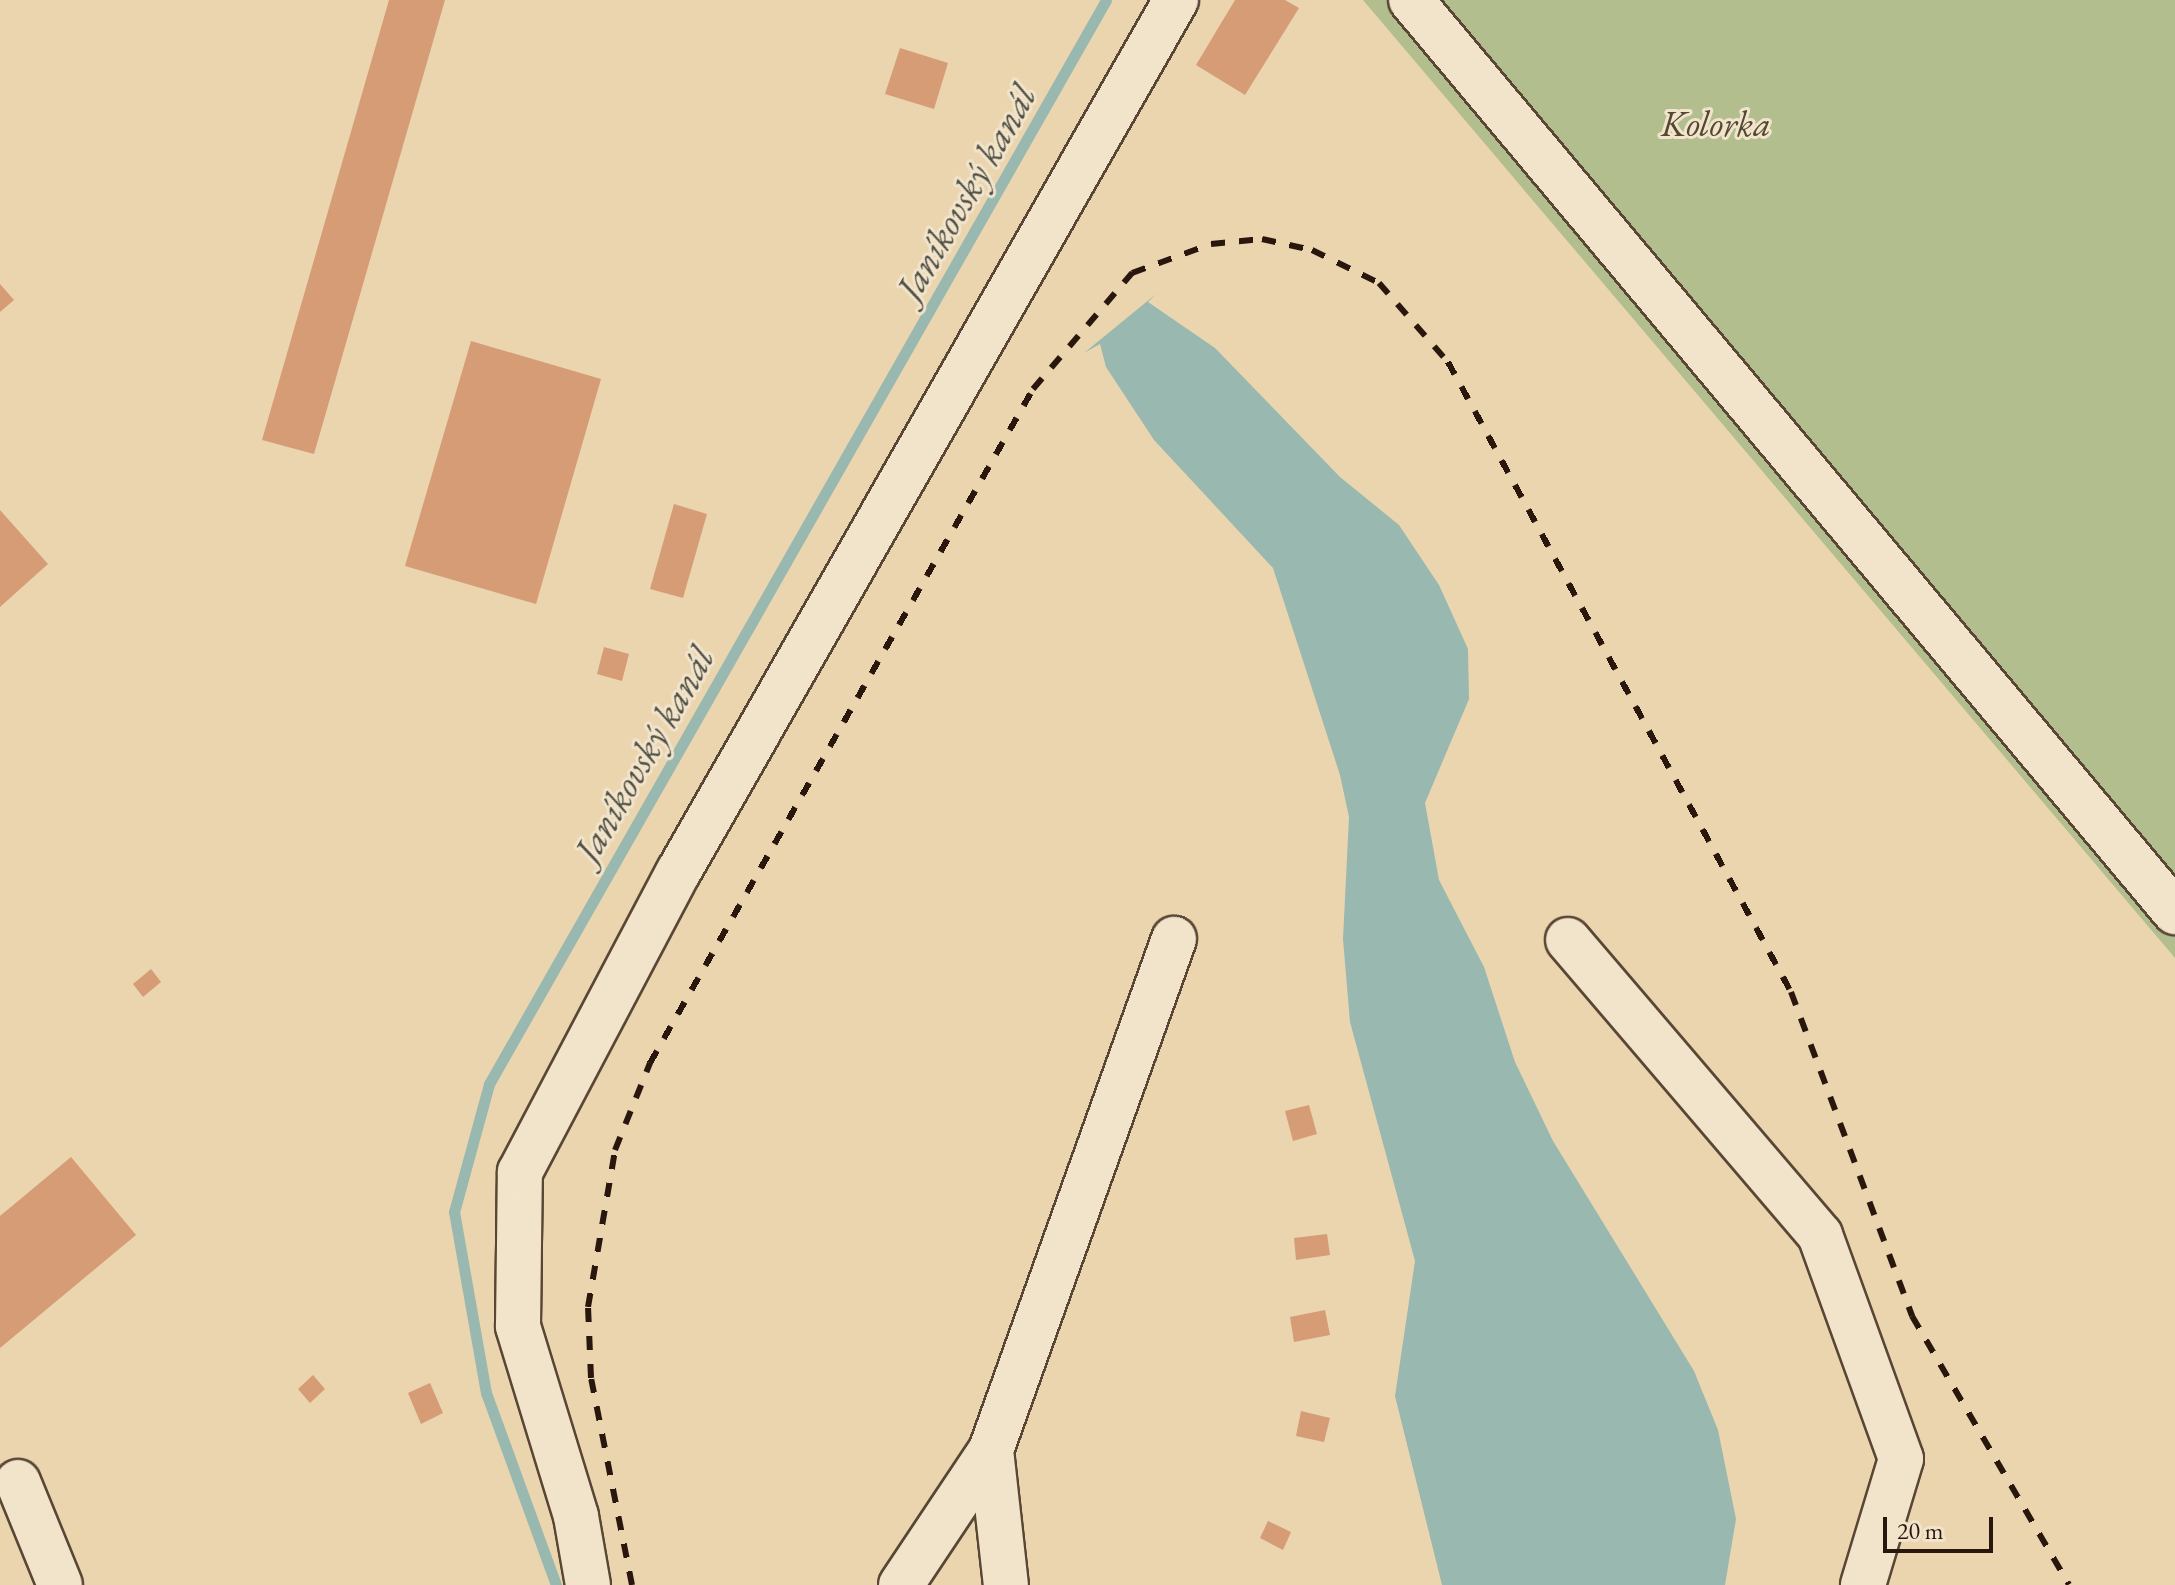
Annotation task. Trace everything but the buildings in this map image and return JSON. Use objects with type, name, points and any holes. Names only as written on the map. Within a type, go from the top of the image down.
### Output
[{"type":"street","points":[[588,1585],[576,1516],[518,1326],[520,1172],[679,871],[1176,0]]},
{"type":"street","points":[[1411,0],[2175,912]]},
{"type":"street","points":[[901,1585],[991,1450],[1174,939]]},
{"type":"street","points":[[1568,940],[1820,1235],[1901,1459],[1863,1585]]},
{"type":"street","points":[[991,1450],[1006,1585]]},
{"type":"street","points":[[18,1482],[60,1585]]},
{"type":"green space","name":"Kolorka","points":[[1363,0],[2175,0],[2175,958]]},
{"type":"water","points":[[1156,294],[1148,302],[1215,348],[1340,477],[1399,525],[1439,585],[1468,649],[1469,699],[1425,803],[1439,880],[1484,967],[1515,1062],[1553,1141],[1694,1371],[1718,1430],[1736,1519],[1725,1585],[1442,1585],[1395,1396],[1415,1261],[1350,1022],[1343,939],[1349,817],[1340,775],[1273,568],[1154,440],[1106,367],[1100,344],[1084,353]]},
{"type":"waterway","name":"Janíkovský kanál","points":[[556,1585],[486,1393],[454,1212],[489,1084],[1106,0]]},
{"type":"railway","points":[[632,1585],[591,1378],[588,1307],[615,1150],[650,1063],[1033,389],[1132,273],[1211,244],[1262,239],[1312,250],[1379,283],[1448,362],[1791,992],[1912,1316],[2069,1585]]}]
